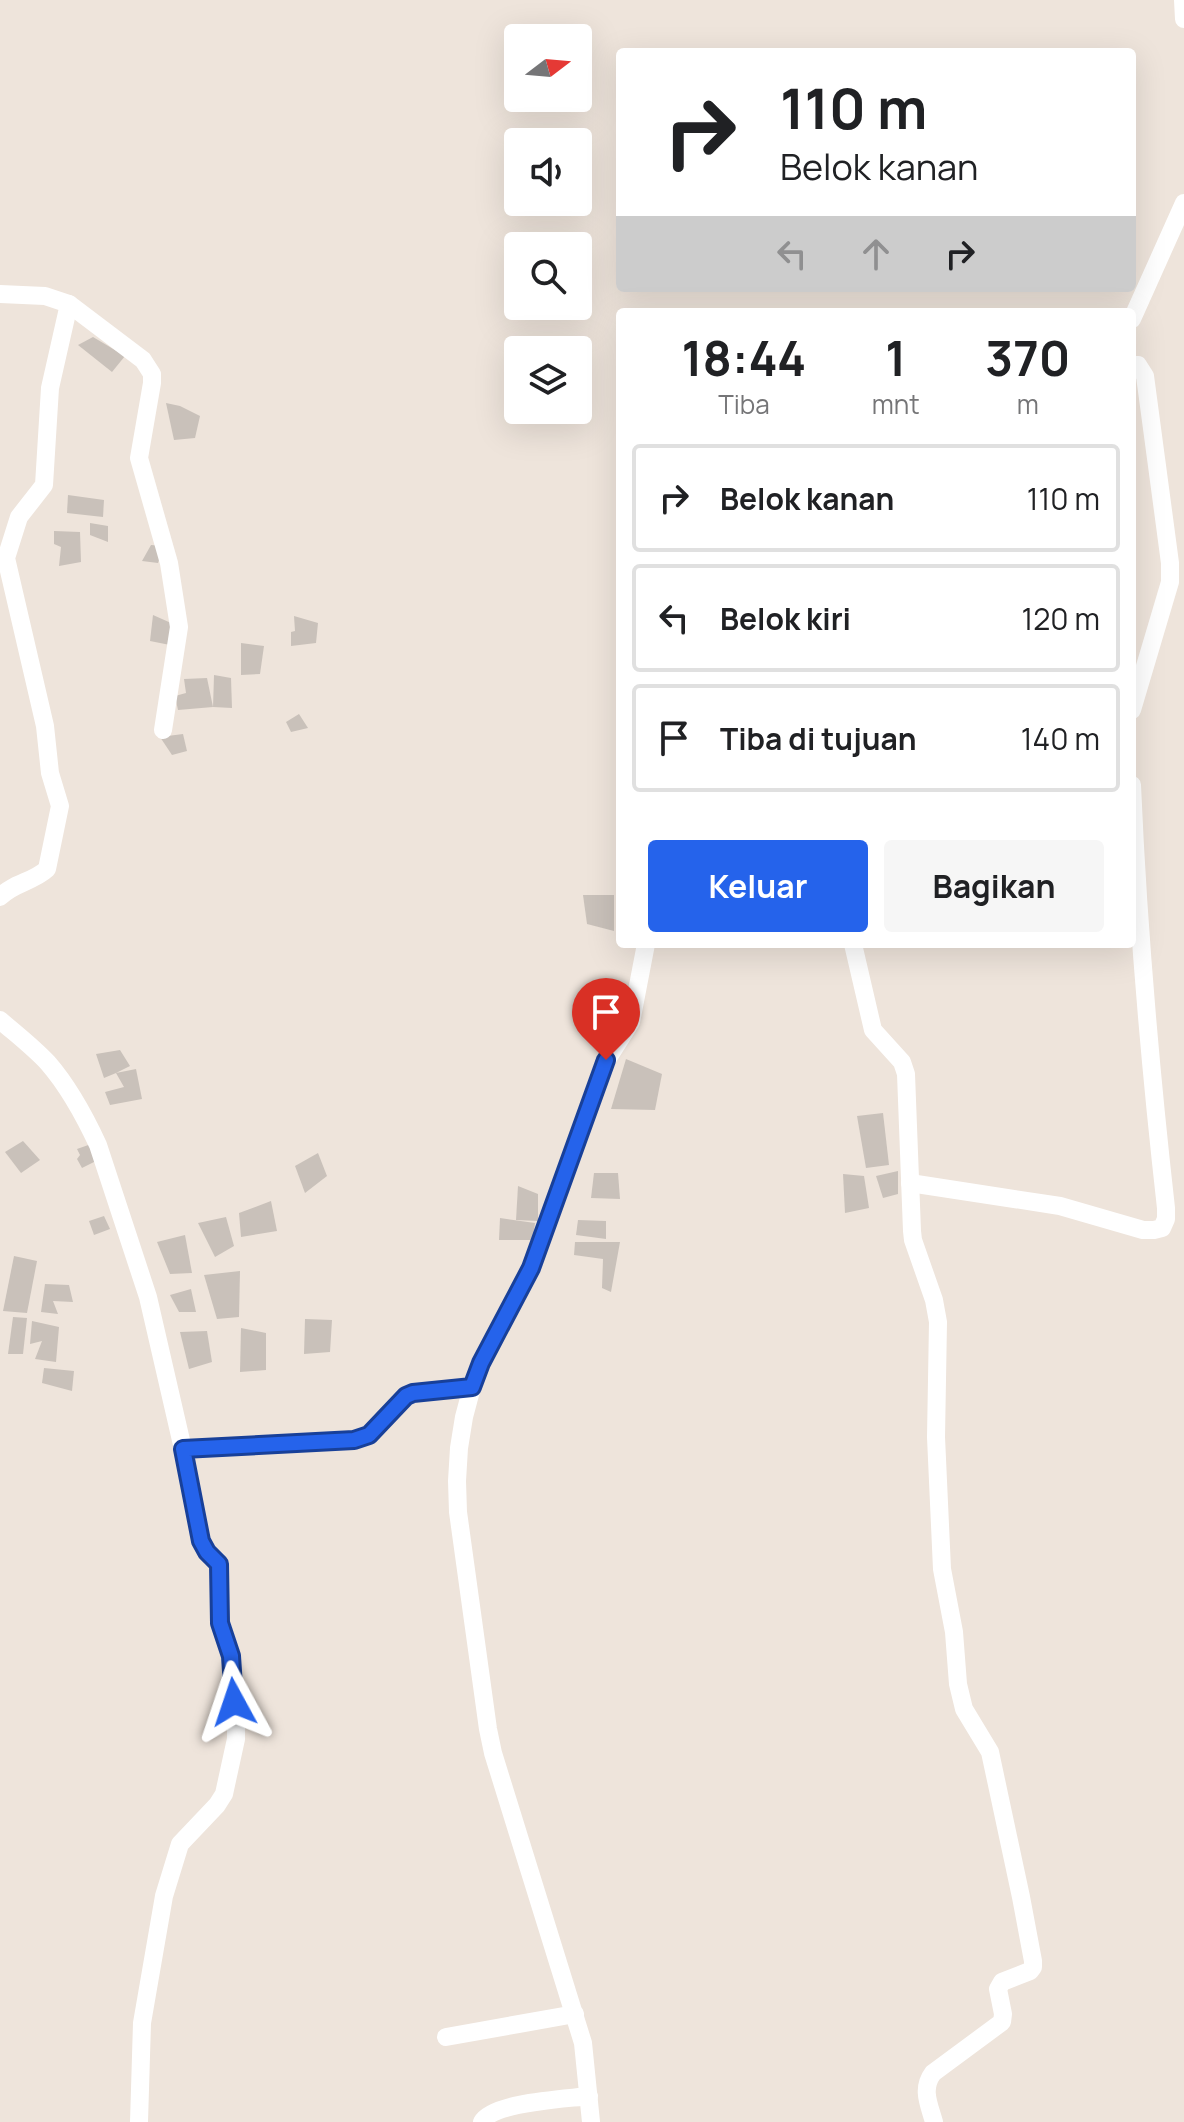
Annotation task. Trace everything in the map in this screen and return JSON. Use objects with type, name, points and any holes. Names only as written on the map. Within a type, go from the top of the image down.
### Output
[{"type":"street","points":[[1183,0],[1184,19]]},
{"type":"street","points":[[1136,310],[1184,203]]},
{"type":"street","points":[[0,294],[45,296],[69,304],[143,360],[152,374],[139,458],[169,563],[179,627],[163,730]]},
{"type":"street","points":[[0,897],[9,888],[47,869],[60,811],[50,773],[45,726],[6,558],[19,517],[44,485],[50,388],[69,304]]},
{"type":"street","points":[[1136,365],[1145,376],[1170,563],[1170,582],[1136,697]]},
{"type":"street","points":[[910,1183],[1060,1206],[1143,1230],[1162,1228],[1166,1208],[1148,1046],[1136,887]]},
{"type":"street","points":[[591,2122],[583,2043],[493,1753],[483,1702],[458,1512],[457,1481],[459,1448],[472,1387],[481,1363],[531,1268],[603,1066],[631,1022],[645,948]]},
{"type":"street","points":[[854,948],[873,1030],[902,1062],[906,1074],[913,1240],[934,1300],[938,1322],[936,1437],[940,1538],[958,1684],[964,1709],[990,1752],[1033,1961],[1030,1971],[999,1985],[1002,2022],[929,2079],[926,2096],[934,2122]]},
{"type":"street","points":[[0,1020],[37,1052],[59,1077],[98,1145],[148,1297],[201,1541],[207,1552],[217,1560],[220,1569],[220,1623],[231,1656],[236,1732],[224,1794],[180,1844],[164,1896],[142,2023],[139,2122]]},
{"type":"street","points":[[183,1449],[354,1440],[369,1435],[406,1396],[472,1387]]},
{"type":"street","points":[[446,2037],[575,2014]]},
{"type":"street","points":[[482,2122],[486,2115],[522,2104],[589,2096]]},
{"type":"building","points":[[93,337],[125,356],[112,372],[78,345]]},
{"type":"building","points":[[166,403],[200,416],[195,438],[174,440]]},
{"type":"building","points":[[68,495],[104,500],[103,517],[67,513]]},
{"type":"building","points":[[90,523],[108,526],[108,542],[90,535]]},
{"type":"building","points":[[54,531],[80,532],[81,562],[59,566],[61,547],[54,544]]},
{"type":"building","points":[[151,545],[164,546],[158,563],[142,561]]},
{"type":"building","points":[[153,615],[171,623],[170,645],[150,641]]},
{"type":"building","points":[[294,616],[318,623],[316,643],[291,646],[291,632],[295,631]]},
{"type":"building","points":[[241,643],[264,646],[260,674],[241,675]]},
{"type":"building","points":[[214,675],[231,678],[232,708],[213,707]]},
{"type":"building","points":[[207,678],[213,707],[178,710],[175,696],[186,693],[184,679]]},
{"type":"building","points":[[299,714],[308,728],[291,732],[286,722]]},
{"type":"building","points":[[183,734],[187,751],[172,755],[160,737]]},
{"type":"building","points":[[583,895],[614,895],[614,931],[587,924]]},
{"type":"building","points":[[624,986],[625,1017],[585,1017],[586,988]]},
{"type":"building","points":[[120,1050],[130,1066],[104,1078],[96,1054]]},
{"type":"building","points":[[626,1059],[662,1074],[655,1110],[611,1109]]},
{"type":"building","points":[[136,1069],[142,1099],[110,1105],[105,1092],[124,1087],[116,1073]]},
{"type":"building","points":[[883,1113],[889,1165],[866,1168],[857,1116]]},
{"type":"building","points":[[23,1141],[40,1160],[21,1173],[5,1152]]},
{"type":"building","points":[[94,1143],[100,1159],[82,1168],[77,1159],[80,1155],[77,1149]]},
{"type":"building","points":[[318,1153],[327,1176],[305,1193],[295,1166]]},
{"type":"building","points":[[898,1171],[898,1194],[883,1198],[876,1176]]},
{"type":"building","points":[[594,1173],[618,1173],[620,1199],[591,1198]]},
{"type":"building","points":[[843,1174],[864,1176],[869,1208],[845,1213]]},
{"type":"building","points":[[518,1186],[538,1194],[538,1221],[516,1220]]},
{"type":"building","points":[[271,1201],[277,1231],[241,1237],[239,1213]]},
{"type":"building","points":[[104,1216],[110,1229],[94,1235],[89,1221]]},
{"type":"building","points":[[226,1217],[234,1246],[215,1257],[198,1223]]},
{"type":"building","points":[[500,1218],[535,1223],[533,1240],[499,1240]]},
{"type":"building","points":[[578,1220],[606,1221],[606,1239],[576,1235]]},
{"type":"building","points":[[185,1235],[192,1273],[170,1274],[157,1242]]},
{"type":"building","points":[[575,1242],[620,1242],[611,1292],[602,1288],[603,1259],[574,1255]]},
{"type":"building","points":[[14,1256],[37,1261],[27,1313],[3,1311]]},
{"type":"building","points":[[240,1271],[239,1317],[217,1319],[204,1275]]},
{"type":"building","points":[[45,1284],[69,1285],[73,1302],[53,1301],[58,1314],[41,1312]]},
{"type":"building","points":[[191,1289],[196,1312],[179,1312],[170,1295]]},
{"type":"building","points":[[13,1317],[27,1318],[23,1354],[8,1354]]},
{"type":"building","points":[[305,1319],[332,1320],[330,1352],[304,1354]]},
{"type":"building","points":[[32,1321],[59,1327],[56,1362],[35,1359],[42,1341],[30,1344]]},
{"type":"building","points":[[241,1328],[266,1333],[266,1370],[240,1372]]},
{"type":"building","points":[[207,1331],[212,1362],[189,1369],[180,1332]]},
{"type":"building","points":[[44,1368],[74,1371],[72,1391],[42,1383]]},
{"type":"route","points":[[234,1702],[231,1656],[220,1623],[219,1564],[201,1541],[183,1449],[354,1440],[369,1435],[406,1396],[472,1387],[481,1363],[531,1268],[606,1060]]}]
